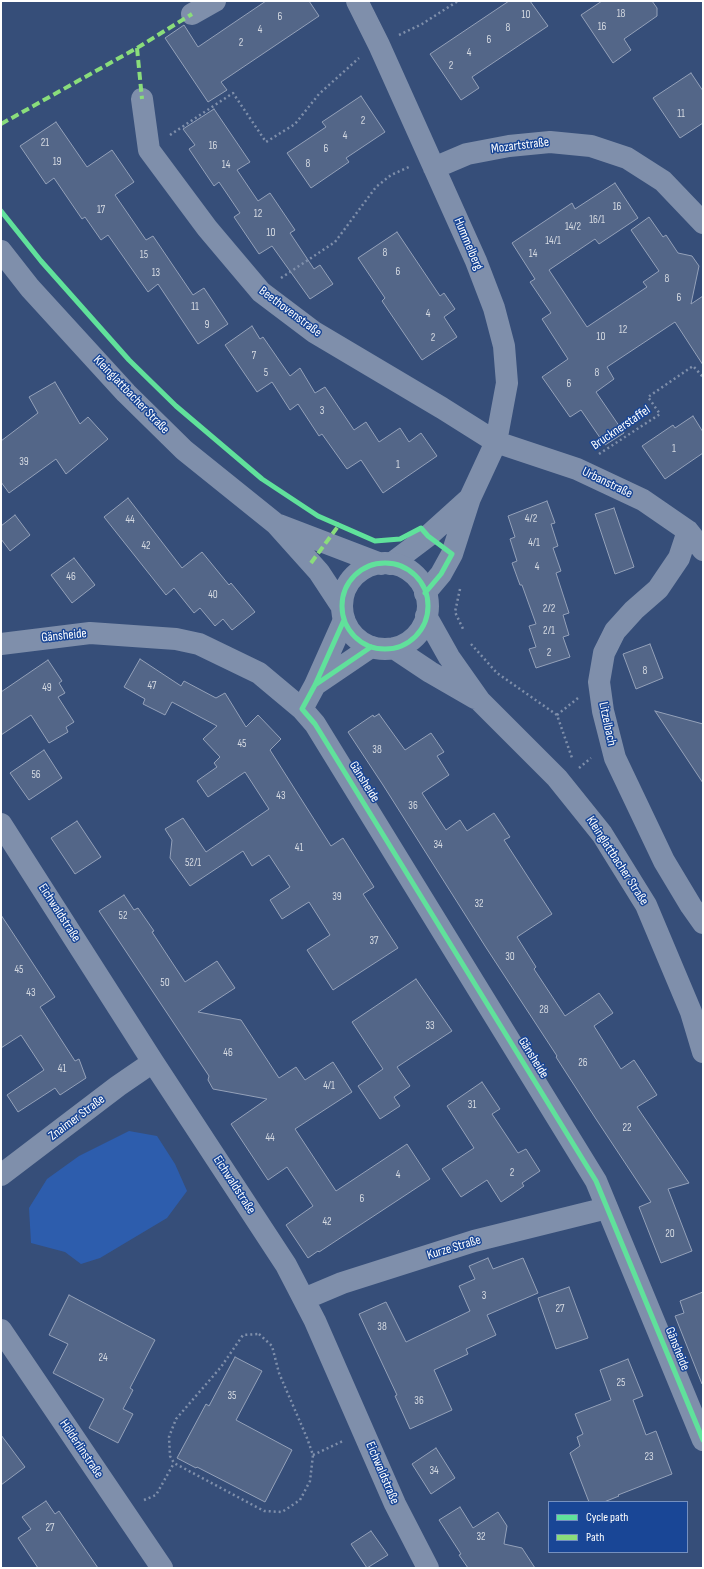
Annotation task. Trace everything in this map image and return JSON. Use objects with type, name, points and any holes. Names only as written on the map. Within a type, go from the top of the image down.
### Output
[{"type":"street","points":[[192,14],[215,1]]},
{"type":"street","name":"Hummelberg","points":[[357,1],[379,44],[476,261],[494,308],[504,346],[507,383],[496,442],[470,498],[452,554],[442,574],[425,594]]},
{"type":"street","name":"Beethovenstraße","points":[[142,99],[149,150],[207,228],[261,292],[314,332],[496,442]]},
{"type":"street","name":"Mozartstraße","points":[[434,168],[467,154],[509,146],[550,142],[591,146],[627,158],[663,181],[703,222]]},
{"type":"street","name":"Kleinglattbacher Straße","points":[[1,251],[30,288],[126,393],[184,450],[276,524],[319,572],[343,614],[354,637],[371,647],[382,649],[394,648],[405,644],[415,637],[422,627],[426,616],[427,605],[425,594],[420,583],[412,574],[402,567],[386,564],[276,524]]},
{"type":"street","name":"Urbanstraße","points":[[496,442],[577,469],[643,500],[688,531],[703,550]]},
{"type":"street","name":"Hummelberg","points":[[386,564],[428,536],[470,498]]},
{"type":"street","name":"Litzelbach","points":[[688,531],[679,558],[658,589],[615,631],[604,653],[599,682],[602,711],[615,758],[664,861],[703,923]]},
{"type":"street","points":[[302,709],[315,685],[343,614],[344,595],[349,583],[357,573],[368,567],[386,564]]},
{"type":"street","name":"Kleinglattbacher Straße","points":[[426,616],[449,657],[480,702],[557,778],[602,834],[646,905],[691,1012],[703,1052]]},
{"type":"street","name":"Gänsheide","points":[[1,644],[90,633],[176,638],[199,644],[259,673],[302,709],[319,730],[596,1181],[703,1440]]},
{"type":"street","points":[[315,685],[371,647]]},
{"type":"street","name":"Kleinglattbacher Straße","points":[[394,648],[480,702]]},
{"type":"street","name":"Eichwaldstraße","points":[[1,824],[153,1062],[283,1260],[304,1299],[409,1532],[428,1568]]},
{"type":"street","name":"Znaimer Straße","points":[[1,1175],[153,1062]]},
{"type":"street","name":"Kurze Straße","points":[[304,1299],[342,1283],[474,1241],[607,1208]]},
{"type":"street","name":"Hölderlinstraße","points":[[1,1330],[162,1568]]},
{"type":"path","points":[[422,24],[458,1]]},
{"type":"path","points":[[149,150],[233,93],[266,142],[295,124],[319,94],[357,60]]},
{"type":"path","points":[[261,292],[335,242],[376,187],[391,175]]},
{"type":"path","points":[[461,587],[455,612],[466,636]]},
{"type":"path","points":[[469,642],[498,673],[557,715],[573,763]]},
{"type":"path","points":[[259,1334],[272,1346],[278,1373],[313,1455],[310,1481],[300,1500],[282,1512],[264,1511],[174,1463],[170,1456],[169,1437],[176,1419],[221,1367],[243,1335],[259,1334]]},
{"type":"path","points":[[313,1455],[364,1432]]},
{"type":"path","points":[[122,1510],[156,1494],[174,1463]]},
{"type":"shaded area","points":[[129,1131],[157,1136],[175,1164],[187,1191],[167,1218],[100,1258],[81,1264],[65,1252],[31,1243],[29,1208],[47,1179],[79,1156]]},
{"type":"building","points":[[266,1],[309,1],[319,16],[221,82],[227,90],[208,102],[165,38],[184,25],[198,47]]},
{"type":"building","points":[[509,1],[530,1],[548,26],[472,77],[479,88],[461,100],[430,54]]},
{"type":"building","points":[[602,1],[652,1],[657,8],[657,16],[624,39],[631,50],[613,63],[581,15]]},
{"type":"building","points":[[691,73],[703,91],[703,123],[680,138],[653,98]]},
{"type":"building","points":[[361,96],[385,132],[346,158],[349,162],[311,188],[287,153],[326,127],[322,122]]},
{"type":"building","points":[[214,109],[250,162],[237,170],[258,201],[270,193],[295,230],[290,233],[314,269],[320,265],[333,284],[310,299],[272,246],[259,254],[234,217],[240,213],[219,182],[214,186],[189,149],[195,145],[183,129]]},
{"type":"building","points":[[56,122],[87,167],[112,150],[134,182],[115,195],[146,240],[153,236],[193,295],[204,288],[228,324],[198,344],[158,284],[148,292],[108,235],[101,240],[85,217],[82,219],[54,178],[46,184],[20,146]]},
{"type":"building","points":[[615,183],[638,218],[599,244],[595,239],[549,270],[587,327],[647,287],[643,282],[659,271],[631,230],[649,217],[663,237],[666,235],[678,253],[692,256],[699,266],[691,304],[703,296],[703,365],[675,322],[607,367],[614,379],[596,392],[624,433],[605,445],[581,410],[570,417],[542,377],[568,359],[542,319],[551,313],[530,282],[535,279],[512,243],[572,203],[575,209]]},
{"type":"building","points":[[397,232],[440,296],[444,293],[455,309],[444,317],[457,337],[422,360],[382,301],[385,298],[358,258]]},
{"type":"building","points":[[252,326],[260,339],[263,337],[290,376],[300,368],[315,393],[325,387],[354,430],[366,422],[379,442],[400,428],[409,442],[421,433],[437,456],[383,493],[361,460],[347,469],[322,434],[319,436],[298,404],[290,410],[272,382],[257,392],[225,345]]},
{"type":"building","points":[[55,382],[80,424],[88,417],[108,439],[66,474],[56,459],[9,493],[1,482],[1,441],[38,413],[29,397]]},
{"type":"building","points":[[693,416],[703,432],[703,453],[665,479],[642,446],[673,425],[675,428]]},
{"type":"building","points":[[128,498],[182,568],[202,552],[229,585],[231,583],[255,612],[232,630],[223,619],[215,626],[200,608],[194,613],[174,588],[166,595],[104,517]]},
{"type":"building","points":[[547,501],[555,523],[551,524],[558,546],[553,548],[561,571],[556,573],[569,613],[563,615],[569,635],[563,637],[570,657],[536,668],[529,649],[536,647],[529,626],[536,624],[522,585],[520,585],[512,563],[517,561],[510,539],[515,537],[508,516]]},
{"type":"building","points":[[614,508],[634,567],[615,574],[595,514]]},
{"type":"building","points":[[15,515],[30,535],[10,551],[1,539],[1,526]]},
{"type":"building","points":[[74,558],[95,585],[72,603],[51,575]]},
{"type":"building","points":[[650,644],[663,678],[636,689],[623,654]]},
{"type":"building","points":[[140,659],[181,686],[184,681],[216,698],[225,693],[246,727],[258,715],[281,739],[270,750],[331,846],[343,838],[374,887],[363,894],[398,948],[333,990],[307,950],[330,935],[309,902],[282,919],[270,900],[290,887],[269,855],[252,866],[243,851],[190,886],[170,858],[172,840],[165,829],[183,818],[206,852],[269,809],[245,772],[208,797],[197,781],[217,767],[214,763],[220,757],[203,739],[217,726],[172,702],[165,715],[143,704],[145,699],[124,687]]},
{"type":"building","points":[[48,660],[62,681],[59,683],[65,693],[58,697],[74,722],[66,727],[68,732],[49,743],[31,715],[1,735],[1,692]]},
{"type":"building","points":[[655,711],[703,724],[703,783]]},
{"type":"building","points":[[379,714],[405,750],[431,733],[444,752],[437,756],[449,775],[422,793],[446,830],[460,820],[467,831],[494,813],[510,837],[504,840],[552,914],[517,937],[536,967],[534,969],[565,1016],[599,993],[613,1013],[594,1026],[621,1069],[634,1060],[657,1095],[637,1107],[689,1183],[668,1189],[692,1251],[661,1263],[639,1207],[651,1202],[556,1057],[557,1056],[348,732],[373,715],[374,717]]},
{"type":"building","points":[[44,750],[62,778],[29,800],[10,773]]},
{"type":"building","points":[[77,821],[101,857],[75,874],[51,838]]},
{"type":"building","points":[[124,895],[134,910],[138,908],[185,982],[217,961],[235,988],[198,1012],[241,1020],[279,1078],[296,1067],[305,1080],[333,1062],[352,1092],[295,1129],[336,1191],[407,1144],[430,1179],[308,1258],[286,1225],[313,1206],[287,1167],[268,1180],[231,1124],[267,1099],[213,1089],[208,1080],[209,1076],[99,911]]},
{"type":"building","points":[[1,915],[55,997],[40,1007],[75,1061],[79,1059],[86,1078],[60,1095],[55,1088],[18,1112],[7,1095],[44,1070],[21,1035],[1,1048]]},
{"type":"building","points":[[416,979],[452,1031],[397,1067],[410,1086],[394,1097],[400,1106],[380,1119],[358,1086],[383,1069],[352,1022]]},
{"type":"building","points":[[482,1082],[500,1109],[492,1114],[518,1153],[526,1149],[540,1171],[522,1183],[524,1186],[501,1202],[487,1180],[461,1197],[442,1169],[474,1148],[447,1106]]},
{"type":"building","points":[[488,1258],[493,1269],[523,1258],[538,1293],[487,1315],[496,1335],[466,1349],[468,1354],[434,1370],[452,1410],[410,1429],[395,1396],[397,1395],[359,1314],[386,1302],[406,1342],[470,1311],[459,1286],[475,1279],[469,1266]]},
{"type":"building","points":[[569,1287],[588,1338],[556,1349],[538,1298]]},
{"type":"building","points":[[703,1292],[702,1384],[675,1316],[684,1313],[680,1301]]},
{"type":"building","points":[[69,1295],[155,1340],[130,1388],[133,1390],[123,1409],[133,1414],[118,1443],[89,1428],[104,1399],[53,1373],[68,1344],[49,1335]]},
{"type":"building","points":[[235,1357],[262,1371],[236,1420],[292,1450],[265,1502],[177,1458],[206,1404],[209,1406]]},
{"type":"building","points":[[628,1359],[643,1396],[633,1400],[646,1435],[656,1431],[672,1474],[606,1501],[589,1501],[570,1453],[580,1446],[577,1437],[583,1434],[575,1414],[611,1400],[600,1370]]},
{"type":"building","points":[[1,1435],[25,1467],[1,1485]]},
{"type":"building","points":[[436,1448],[455,1478],[431,1494],[412,1464]]},
{"type":"building","points":[[46,1501],[55,1514],[59,1511],[98,1568],[38,1568],[18,1538],[31,1529],[22,1517]]},
{"type":"building","points":[[460,1507],[473,1528],[498,1512],[507,1526],[504,1544],[522,1548],[535,1568],[468,1568],[459,1555],[461,1554],[439,1520]]},
{"type":"building","points":[[371,1531],[388,1555],[367,1568],[351,1544]]},
{"type":"marked path","points":[[1,124],[137,48],[192,14]]},
{"type":"marked path","points":[[137,48],[142,99]]},
{"type":"marked path","points":[[311,563],[339,525],[336,524]]},
{"type":"cycle path","points":[[1,211],[41,261],[129,360],[176,406],[262,479],[318,516],[375,541],[400,539],[421,528],[428,536],[452,554],[441,574],[425,593]]},
{"type":"cycle path","points":[[385,563],[401,567],[415,576],[424,590],[428,606],[424,622],[415,636],[401,645],[385,649],[369,645],[355,636],[346,622],[342,606],[346,590],[355,576],[369,567],[385,563]]},
{"type":"cycle path","points":[[344,620],[315,685],[302,709],[315,724],[596,1181],[703,1440]]},
{"type":"cycle path","points":[[315,685],[371,647]]}]
